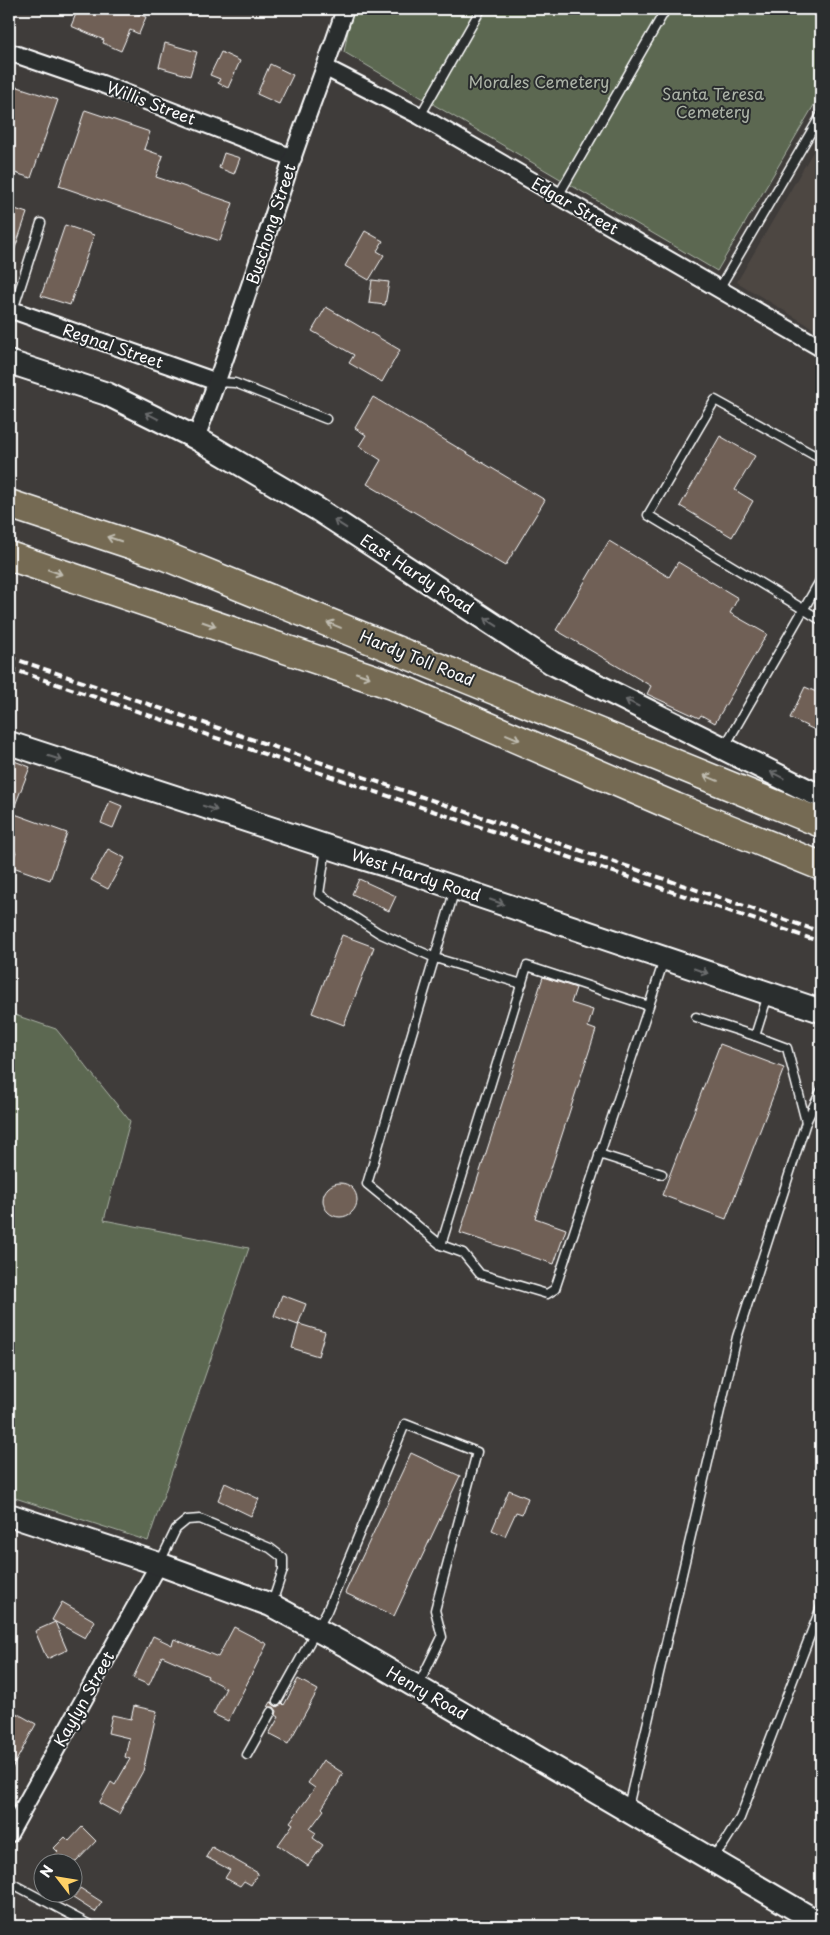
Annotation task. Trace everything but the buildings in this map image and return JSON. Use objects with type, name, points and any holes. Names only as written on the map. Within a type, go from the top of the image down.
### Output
[{"type":"highway","name":"Hardy Toll Road","points":[[9,504],[160,554],[821,823]]},
{"type":"highway","points":[[9,556],[392,685],[675,807],[821,866]]},
{"type":"main road","name":"East Hardy Road","points":[[9,362],[107,394],[196,438],[317,509],[552,663],[821,796]]},
{"type":"main road","name":"West Hardy Road","points":[[9,743],[456,888],[821,1011]]},
{"type":"main road","name":"Henry Road","points":[[9,1514],[159,1564],[271,1605],[317,1629],[821,1924]]},
{"type":"street","name":"Buschong Street","points":[[196,438],[254,278],[293,158],[326,68],[345,9]]},
{"type":"street","name":"Willis Street","points":[[9,52],[102,84],[293,158]]},
{"type":"street","name":"Edgar Street","points":[[326,68],[420,116],[821,348]]},
{"type":"street","name":"Regnal Street","points":[[11,310],[217,382]]},
{"type":"street","name":"Kaylyn Street","points":[[9,1834],[159,1564]]},
{"type":"lane","points":[[420,116],[481,9]]},
{"type":"lane","points":[[558,196],[666,9]]},
{"type":"lane","points":[[719,289],[821,115]]},
{"type":"lane","points":[[11,310],[41,223]]},
{"type":"lane","points":[[217,382],[235,383],[326,419]]},
{"type":"lane","points":[[821,459],[715,400],[648,515],[821,620]]},
{"type":"lane","points":[[724,749],[821,579]]},
{"type":"lane","points":[[327,847],[319,894],[379,933],[435,958],[522,984]]},
{"type":"lane","points":[[456,888],[367,1184],[441,1245],[463,1253],[480,1274],[547,1294],[555,1289],[665,958]]},
{"type":"lane","points":[[441,1245],[527,966],[649,1006]]},
{"type":"lane","points":[[755,1036],[768,993]]},
{"type":"lane","points":[[696,1017],[787,1048],[806,1122]]},
{"type":"lane","points":[[627,1810],[737,1337],[806,1122],[821,1091]]},
{"type":"lane","points":[[599,1154],[662,1174]]},
{"type":"lane","points":[[277,1701],[327,1611],[405,1424],[477,1452],[435,1610],[442,1637],[417,1688]]},
{"type":"lane","points":[[159,1564],[176,1529],[187,1520],[200,1519],[270,1548],[283,1558],[284,1570],[271,1605]]},
{"type":"lane","points":[[710,1859],[723,1845],[740,1818],[821,1607]]},
{"type":"lane","points":[[247,1755],[270,1712]]},
{"type":"lane","points":[[9,1882],[92,1926]]},
{"type":"shaded area","points":[[821,138],[821,333],[737,282]]},
{"type":"green space","points":[[355,9],[821,9],[821,93],[717,271],[344,52],[350,20]]},
{"type":"green space","points":[[9,1013],[56,1029],[130,1121],[104,1220],[249,1248],[148,1541],[9,1496]]},
{"type":"railway","points":[[9,657],[821,932]]},
{"type":"railway","points":[[9,668],[821,942]]},
{"type":"park label","name":"Morales Cemetery","points":[[539,82]]},
{"type":"park label","name":"Santa Teresa Cemetery","points":[[713,103]]}]
